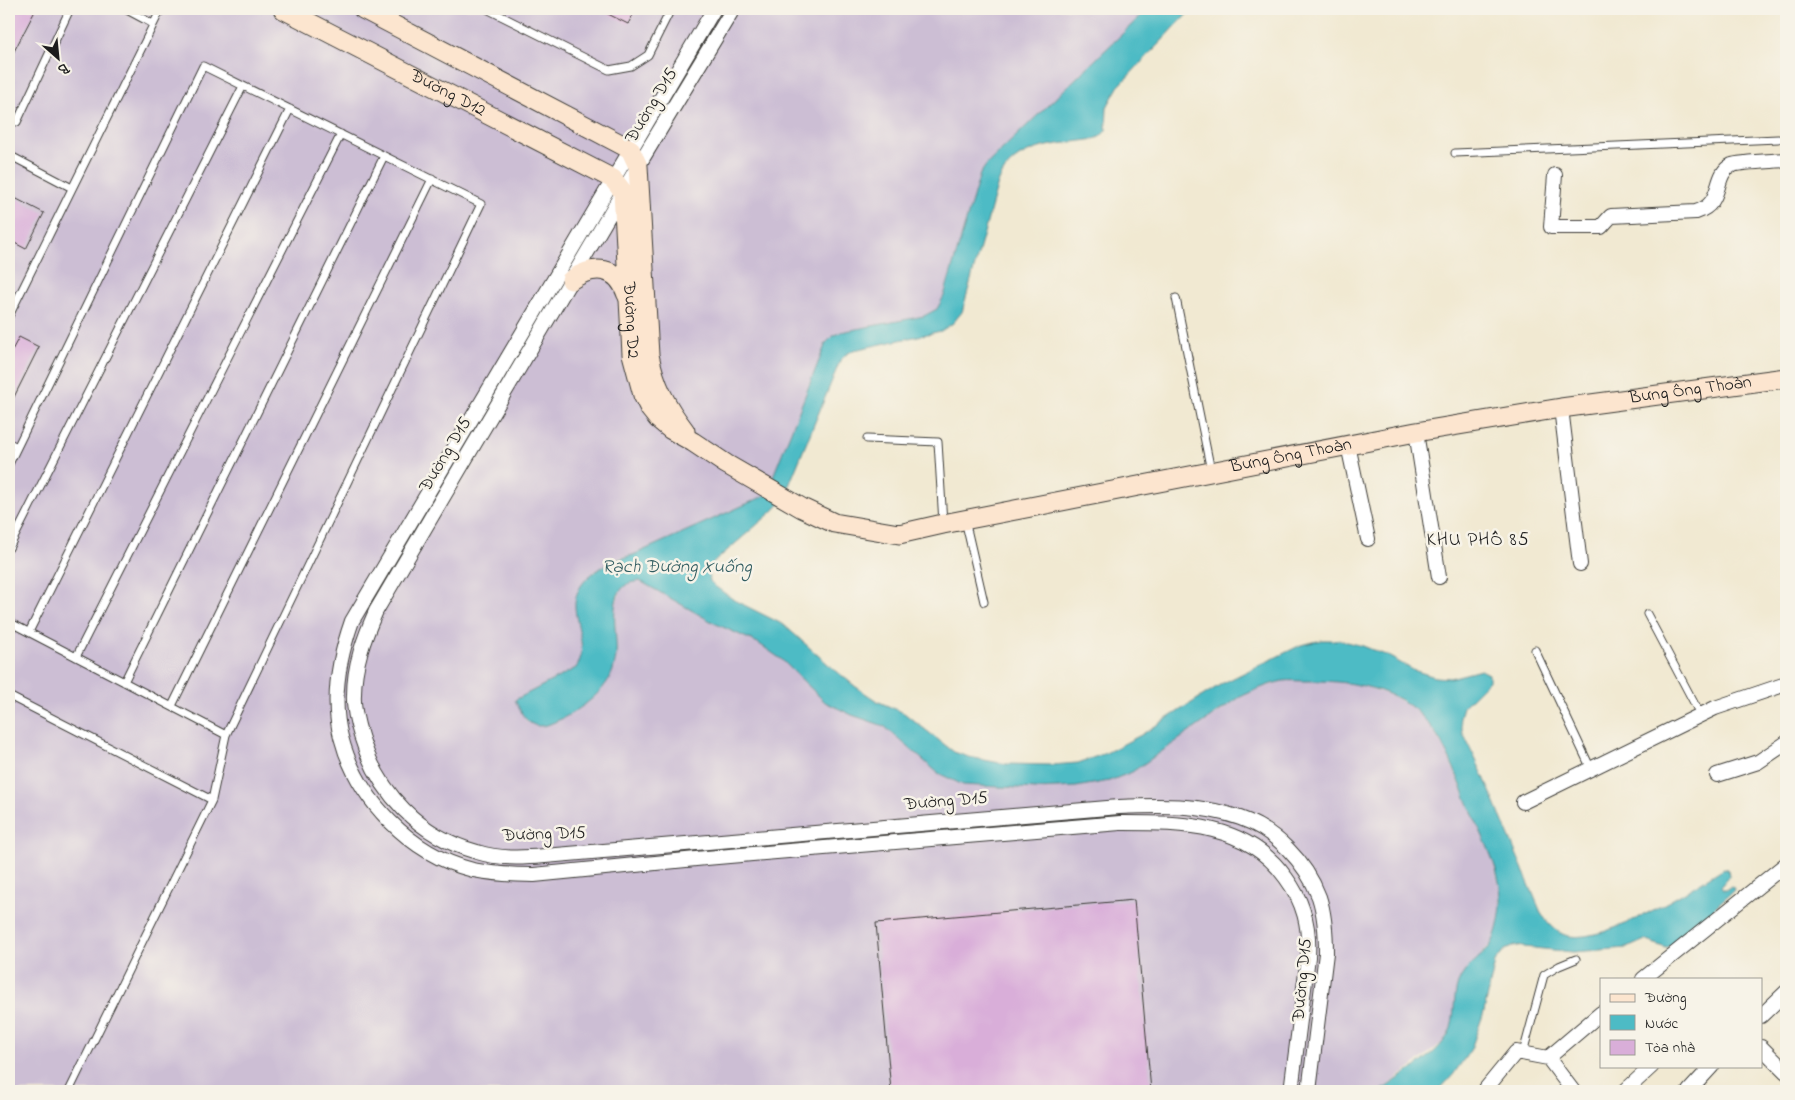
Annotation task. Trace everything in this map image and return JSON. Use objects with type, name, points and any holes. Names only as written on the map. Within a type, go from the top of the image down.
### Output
[{"type":"street","name":"Đường D12","points":[[283,9],[618,185]]},
{"type":"street","name":"Đường D12","points":[[363,9],[634,157]]},
{"type":"street","name":"Đường D15","points":[[714,9],[618,185],[352,621],[346,638],[338,676],[338,716],[346,753],[363,786],[375,804],[402,832],[428,851],[453,863],[492,874],[534,875],[706,858],[1120,823],[1209,828],[1247,842],[1264,853],[1279,868],[1300,902],[1306,920],[1309,938],[1308,957],[1291,1091]]},
{"type":"street","name":"Đường D15","points":[[634,157],[733,9]]},
{"type":"street","name":"Đường D2","points":[[634,157],[649,354],[652,371],[670,412],[693,442]]},
{"type":"street","points":[[1555,175],[1551,227],[1601,226],[1611,216],[1704,210],[1714,199],[1725,171],[1732,165],[1786,160]]},
{"type":"street","name":"Đường D15","points":[[618,185],[571,280],[376,611],[364,639],[355,674],[354,697],[359,732],[371,766],[393,799],[405,812],[439,838],[477,852],[522,858],[1119,807],[1186,807],[1241,818],[1273,836],[1299,861],[1318,896],[1323,914],[1326,933],[1326,953],[1309,1091]]},
{"type":"street","name":"Đường D2","points":[[618,185],[632,354],[643,395],[650,409],[670,429],[802,508]]},
{"type":"street","points":[[571,280],[582,273],[594,270],[612,273],[624,286],[629,302]]},
{"type":"street","name":"Bưng Ông Thoàn","points":[[802,508],[834,523],[899,534],[965,519],[1416,432],[1561,408],[1786,378]]},
{"type":"street","points":[[1561,408],[1580,564]]},
{"type":"street","points":[[1416,432],[1439,576]]},
{"type":"street","points":[[1348,445],[1368,540]]},
{"type":"street","points":[[1523,802],[1715,708],[1786,684]]},
{"type":"street","points":[[1717,775],[1758,762],[1786,743]]},
{"type":"street","points":[[704,841],[706,858]]},
{"type":"street","points":[[1644,978],[1786,864]]},
{"type":"street","points":[[1762,1015],[1786,992]]},
{"type":"street","points":[[1548,1058],[1600,1015]]},
{"type":"street","points":[[1762,1048],[1786,1072]]},
{"type":"street","points":[[1484,1091],[1516,1052],[1548,1058],[1573,1091]]},
{"type":"street","points":[[1625,1091],[1650,1068]]},
{"type":"street","points":[[1690,1091],[1710,1068]]},
{"type":"lane","points":[[17,122],[70,9]]},
{"type":"lane","points":[[125,9],[153,24]]},
{"type":"lane","points":[[9,316],[160,9]]},
{"type":"lane","points":[[487,9],[609,70],[632,66],[648,55],[671,9]]},
{"type":"lane","points":[[9,464],[203,66],[481,204],[226,735],[212,800],[69,1091]]},
{"type":"lane","points":[[9,548],[243,86]]},
{"type":"lane","points":[[29,632],[290,109]]},
{"type":"lane","points":[[76,657],[341,134]]},
{"type":"lane","points":[[1455,153],[1778,139]]},
{"type":"lane","points":[[9,155],[72,188]]},
{"type":"lane","points":[[124,682],[384,156]]},
{"type":"lane","points":[[172,706],[432,179]]},
{"type":"lane","points":[[1176,298],[1212,471]]},
{"type":"lane","points":[[867,439],[938,442],[943,524]]},
{"type":"lane","points":[[9,443],[17,447]]},
{"type":"lane","points":[[965,519],[984,602]]},
{"type":"lane","points":[[1647,614],[1700,716]]},
{"type":"lane","points":[[9,622],[226,735]]},
{"type":"lane","points":[[1535,650],[1591,769]]},
{"type":"lane","points":[[9,696],[212,800]]},
{"type":"lane","points":[[1523,1053],[1544,975],[1558,966],[1576,959]]},
{"type":"shaded area","points":[[9,9],[1148,9],[987,164],[980,174],[944,296],[937,309],[924,316],[841,332],[826,343],[766,494],[633,555],[619,558],[593,572],[580,638],[582,652],[579,664],[576,668],[515,700],[527,722],[616,655],[615,606],[624,586],[631,582],[640,581],[714,623],[758,643],[781,659],[825,702],[852,715],[884,726],[938,773],[963,785],[1037,789],[1076,787],[1214,716],[1240,697],[1283,681],[1325,680],[1357,684],[1390,695],[1411,707],[1427,721],[1445,750],[1492,858],[1500,887],[1501,913],[1492,943],[1482,953],[1454,1014],[1451,1029],[1443,1042],[1381,1091],[9,1091]]},
{"type":"water","name":"Rạch Đường Xuống","points":[[1148,9],[1192,9],[1118,87],[1107,107],[1106,130],[1101,136],[1095,139],[1039,148],[1014,160],[1005,170],[998,183],[962,312],[953,323],[941,331],[854,350],[845,355],[840,361],[783,500],[773,511],[707,568],[710,581],[734,600],[784,625],[856,687],[877,701],[904,713],[954,752],[1005,764],[1052,765],[1078,763],[1106,753],[1141,735],[1223,683],[1301,645],[1322,640],[1339,640],[1363,646],[1388,656],[1413,670],[1435,677],[1450,678],[1481,670],[1489,674],[1489,681],[1463,707],[1460,717],[1463,733],[1484,777],[1542,915],[1553,927],[1560,933],[1568,936],[1585,936],[1605,931],[1648,913],[1724,868],[1728,869],[1729,876],[1721,886],[1723,889],[1727,889],[1731,886],[1734,890],[1713,909],[1716,914],[1682,941],[1666,948],[1645,940],[1627,948],[1573,952],[1514,946],[1505,950],[1495,962],[1484,1012],[1471,1049],[1453,1075],[1438,1091],[1381,1091],[1431,1055],[1447,1037],[1451,1028],[1458,983],[1468,968],[1489,948],[1495,936],[1500,914],[1500,889],[1490,852],[1442,743],[1427,722],[1415,710],[1387,693],[1355,684],[1338,682],[1283,681],[1240,697],[1132,772],[1109,781],[1076,787],[1037,789],[963,785],[938,773],[884,726],[852,715],[825,702],[781,659],[758,643],[714,623],[640,581],[626,585],[620,591],[615,608],[615,663],[609,679],[595,696],[566,717],[540,726],[526,720],[515,700],[576,668],[581,653],[575,604],[577,594],[581,585],[596,571],[614,561],[633,555],[766,494],[826,343],[832,337],[841,332],[924,316],[937,309],[944,296],[980,174],[987,164]]},
{"type":"building","points":[[9,9],[36,9],[9,61]]},
{"type":"building","points":[[598,9],[636,9],[628,24]]},
{"type":"building","points":[[9,195],[44,213],[26,249],[9,240]]},
{"type":"building","points":[[19,337],[39,347],[9,407],[9,356]]},
{"type":"building","points":[[1134,900],[1151,1091],[891,1091],[876,923]]},
{"type":"district","name":"KHU PHỐ 85","points":[[1478,540]]}]
